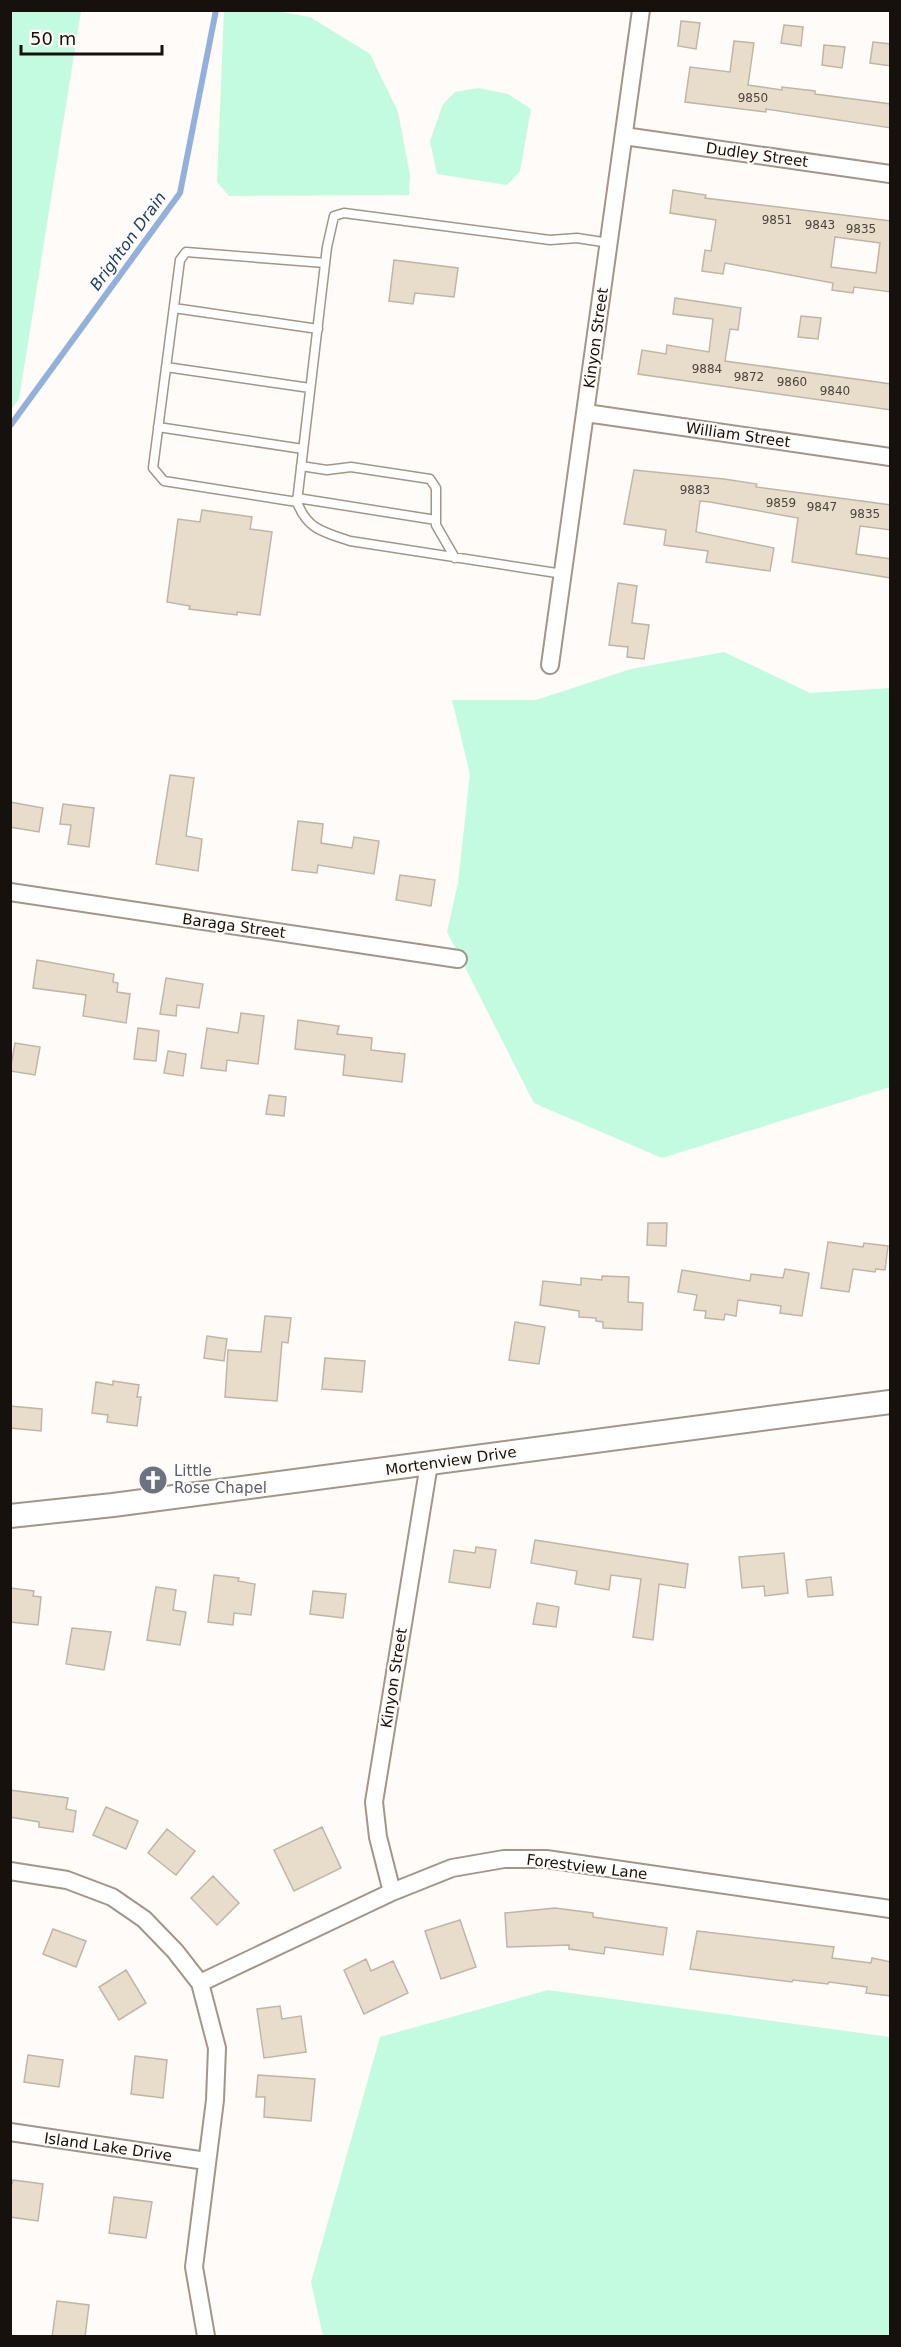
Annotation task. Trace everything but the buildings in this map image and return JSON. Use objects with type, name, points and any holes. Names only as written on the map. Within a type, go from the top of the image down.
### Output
[{"type":"street","name":"Kinyon Street","points":[[550,665],[641,10]]},
{"type":"street","name":"Dudley Street","points":[[624,136],[891,174]]},
{"type":"street","name":"William Street","points":[[586,413],[891,456]]},
{"type":"street","name":"Baraga Street","points":[[10,892],[458,959]]},
{"type":"street","name":"Mortenview Drive","points":[[10,1516],[429,1464],[891,1402]]},
{"type":"street","name":"Kinyon Street","points":[[392,1892],[378,1837],[374,1802],[429,1464]]},
{"type":"street","name":"Forestview Lane","points":[[200,1983],[392,1892],[455,1868],[504,1859],[546,1859],[891,1909]]},
{"type":"street","points":[[10,1871],[67,1880],[97,1889],[144,1918],[175,1951],[200,1983],[217,2048],[215,2100],[194,2267],[206,2337]]},
{"type":"street","name":"Island Lake Drive","points":[[10,2132],[206,2161]]},
{"type":"lane","points":[[563,574],[350,541],[320,531],[303,518],[297,500],[325,263],[334,216],[344,213],[550,240],[577,238],[609,243]]},
{"type":"lane","points":[[325,263],[186,252],[180,260],[153,468],[164,481],[436,520]]},
{"type":"lane","points":[[174,308],[318,329]]},
{"type":"lane","points":[[166,367],[310,388]]},
{"type":"lane","points":[[158,427],[303,449]]},
{"type":"lane","points":[[301,466],[327,470],[351,467],[430,479],[436,488],[436,525],[455,558]]},
{"type":"green space","points":[[11,10],[81,11],[19,399],[11,410]]},
{"type":"green space","points":[[224,11],[276,11],[310,17],[370,54],[398,112],[410,175],[409,195],[229,196],[217,182]]},
{"type":"green space","points":[[478,88],[508,94],[531,109],[520,171],[507,185],[437,174],[430,141],[443,104],[455,92]]},
{"type":"green space","points":[[724,652],[810,693],[890,688],[890,1087],[662,1158],[534,1103],[447,932],[458,883],[470,774],[452,700],[536,700],[631,669]]},
{"type":"green space","points":[[548,1990],[890,2037],[890,2336],[323,2336],[311,2282],[380,2037]]},
{"type":"waterway","name":"Brighton Drain","points":[[10,426],[180,193],[216,10]]},
{"type":"place","name":"Little Rose Chapel","points":[[153,1480]]}]
